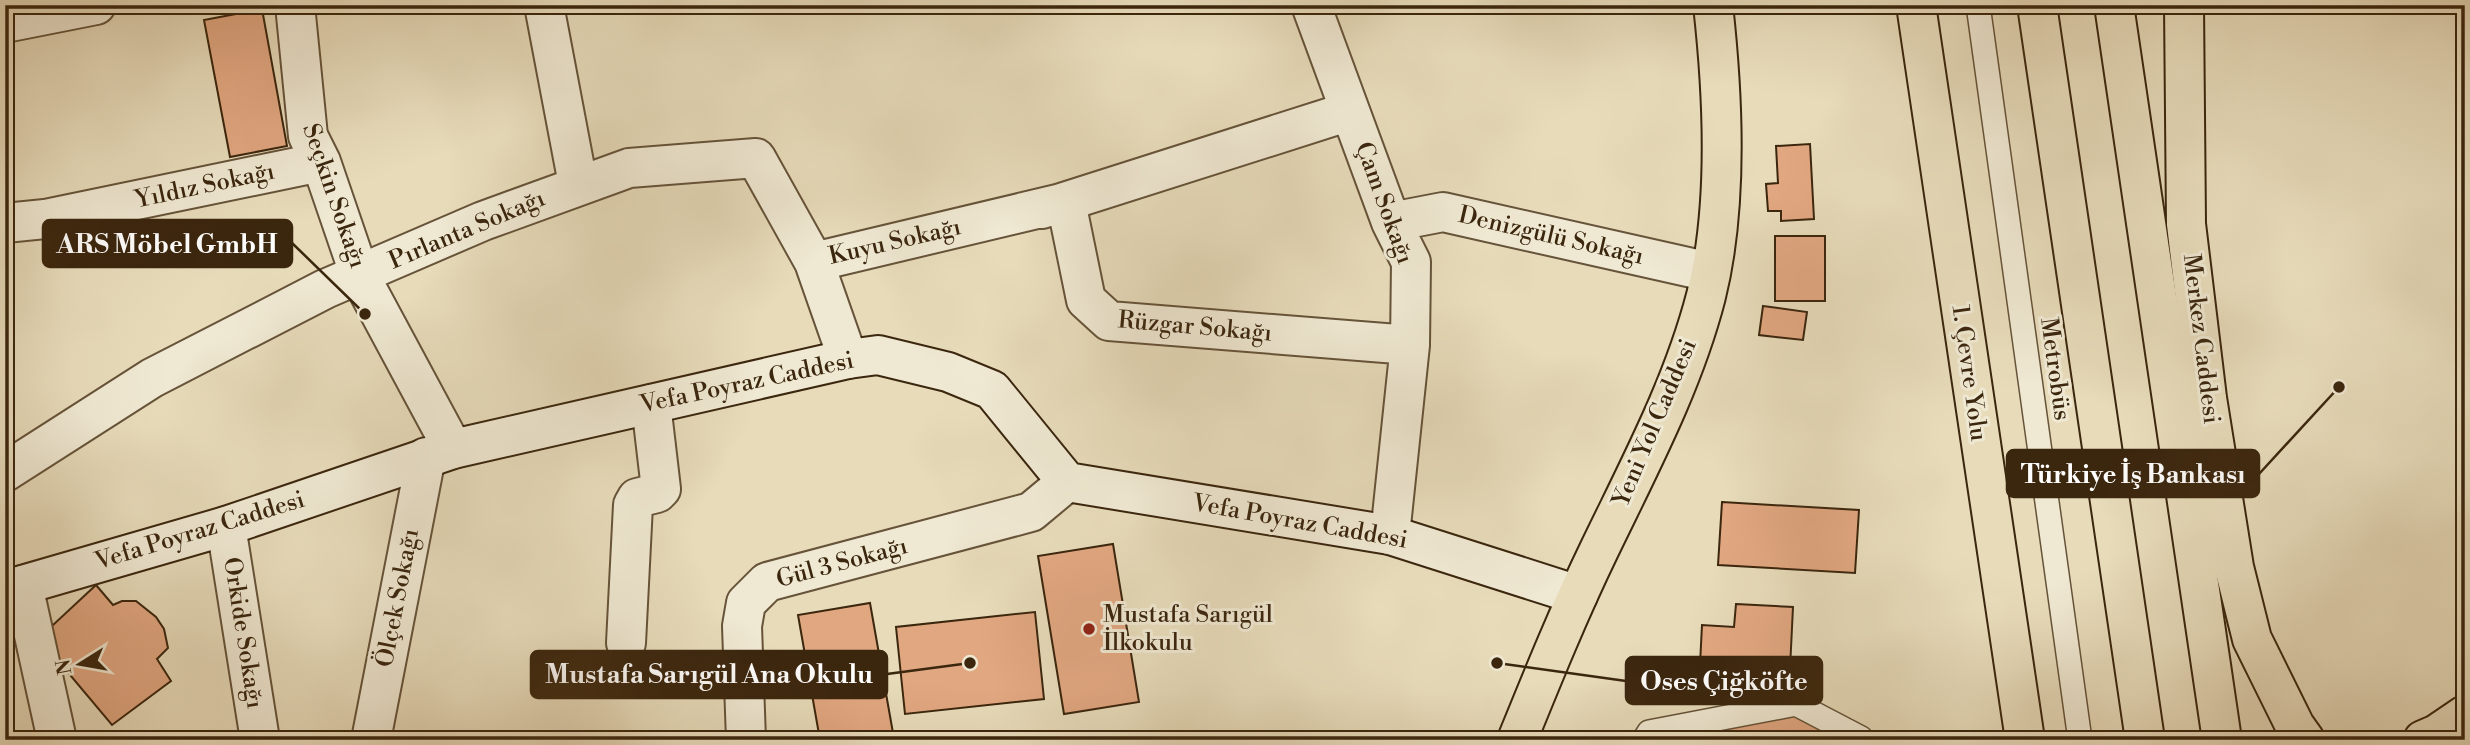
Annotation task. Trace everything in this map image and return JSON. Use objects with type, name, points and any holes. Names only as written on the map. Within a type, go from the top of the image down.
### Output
[{"type":"main road","name":"1. Çevre Yolu","points":[[1916,5],[2025,740]]},
{"type":"main road","points":[[2037,5],[2143,727]]},
{"type":"main road","points":[[2114,5],[2222,740]]},
{"type":"main road","name":"Yeni Yol Caddesi","points":[[1517,740],[1577,595],[1668,407],[1692,342],[1718,230],[1720,159],[1717,13]]},
{"type":"main road","name":"Merkez Caddesi","points":[[2179,14],[2187,141],[2186,224],[2207,398],[2230,541],[2252,639],[2308,735]]},
{"type":"main road","points":[[2423,740],[2465,715]]},
{"type":"street","points":[[5,23],[96,5]]},
{"type":"street","name":"Seçkin Sokağı","points":[[295,5],[308,136],[321,162],[360,276],[426,397],[440,453]]},
{"type":"street","points":[[544,5],[578,184]]},
{"type":"street","name":"Çam Sokağı","points":[[1311,5],[1391,222],[1410,262],[1410,345],[1390,534]]},
{"type":"street","name":"Kuyu Sokağı","points":[[814,262],[913,251],[1350,111]]},
{"type":"street","name":"Pırlanta Sokağı","points":[[5,472],[152,378],[325,289],[483,221],[578,184],[629,168],[756,158],[814,262],[848,359]]},
{"type":"street","name":"Yıldız Sokağı","points":[[5,223],[45,219],[321,162]]},
{"type":"street","name":"Rüzgar Sokağı","points":[[1066,202],[1086,300],[1109,321],[1410,345]]},
{"type":"street","name":"Denizgülü Sokağı","points":[[1391,222],[1443,212],[1710,272]]},
{"type":"street","name":"Vefa Poyraz Caddesi","points":[[14,587],[226,527],[440,453],[848,359],[878,355],[948,372],[992,390],[1067,482],[1390,534],[1577,595]]},
{"type":"street","points":[[626,643],[633,505],[637,498],[657,494],[661,489],[651,404]]},
{"type":"street","name":"Ölçek Sokağı","points":[[371,740],[440,453]]},
{"type":"street","name":"Gül 3 Sokağı","points":[[746,740],[742,626],[746,603],[767,582],[1031,512],[1067,482]]},
{"type":"street","name":"Orkide Sokağı","points":[[226,527],[260,740]]},
{"type":"street","points":[[14,587],[57,740]]},
{"type":"lane","name":"Metrobüs","points":[[1978,5],[2078,729]]},
{"type":"lane","points":[[1644,740],[1649,732],[1796,704],[1861,738]]},
{"type":"building","points":[[262,9],[287,146],[230,157],[204,20]]},
{"type":"building","points":[[1810,144],[1814,219],[1781,221],[1781,211],[1768,211],[1766,184],[1778,183],[1776,146]]},
{"type":"building","points":[[1775,236],[1825,236],[1825,301],[1775,301]]},
{"type":"building","points":[[1763,306],[1807,312],[1803,340],[1759,335]]},
{"type":"building","points":[[1722,502],[1859,510],[1855,573],[1718,565]]},
{"type":"building","name":"Mustafa Sarıgül İlkokulu","points":[[1113,544],[1139,702],[1064,714],[1038,556]]},
{"type":"building","points":[[96,585],[113,605],[122,601],[136,601],[156,617],[164,629],[168,648],[157,659],[171,681],[112,725],[39,638]]},
{"type":"building","points":[[870,603],[893,733],[856,740],[820,740],[798,615]]},
{"type":"building","points":[[1736,604],[1793,607],[1789,689],[1699,684],[1702,625],[1734,627]]},
{"type":"building","points":[[1035,612],[1044,699],[905,714],[896,627]]},
{"type":"building","points":[[1797,713],[1837,740],[1675,740],[1678,737]]},
{"type":"place","name":"ARS Möbel GmbH","points":[[365,314]]},
{"type":"place","name":"Türkiye İş Bankası","points":[[2339,387]]},
{"type":"place","name":"Mustafa Sarıgül İlkokulu","points":[[1089,629]]},
{"type":"place","name":"Mustafa Sarıgül Ana Okulu","points":[[970,663]]},
{"type":"place","name":"Oses Çiğköfte","points":[[1497,663]]}]
